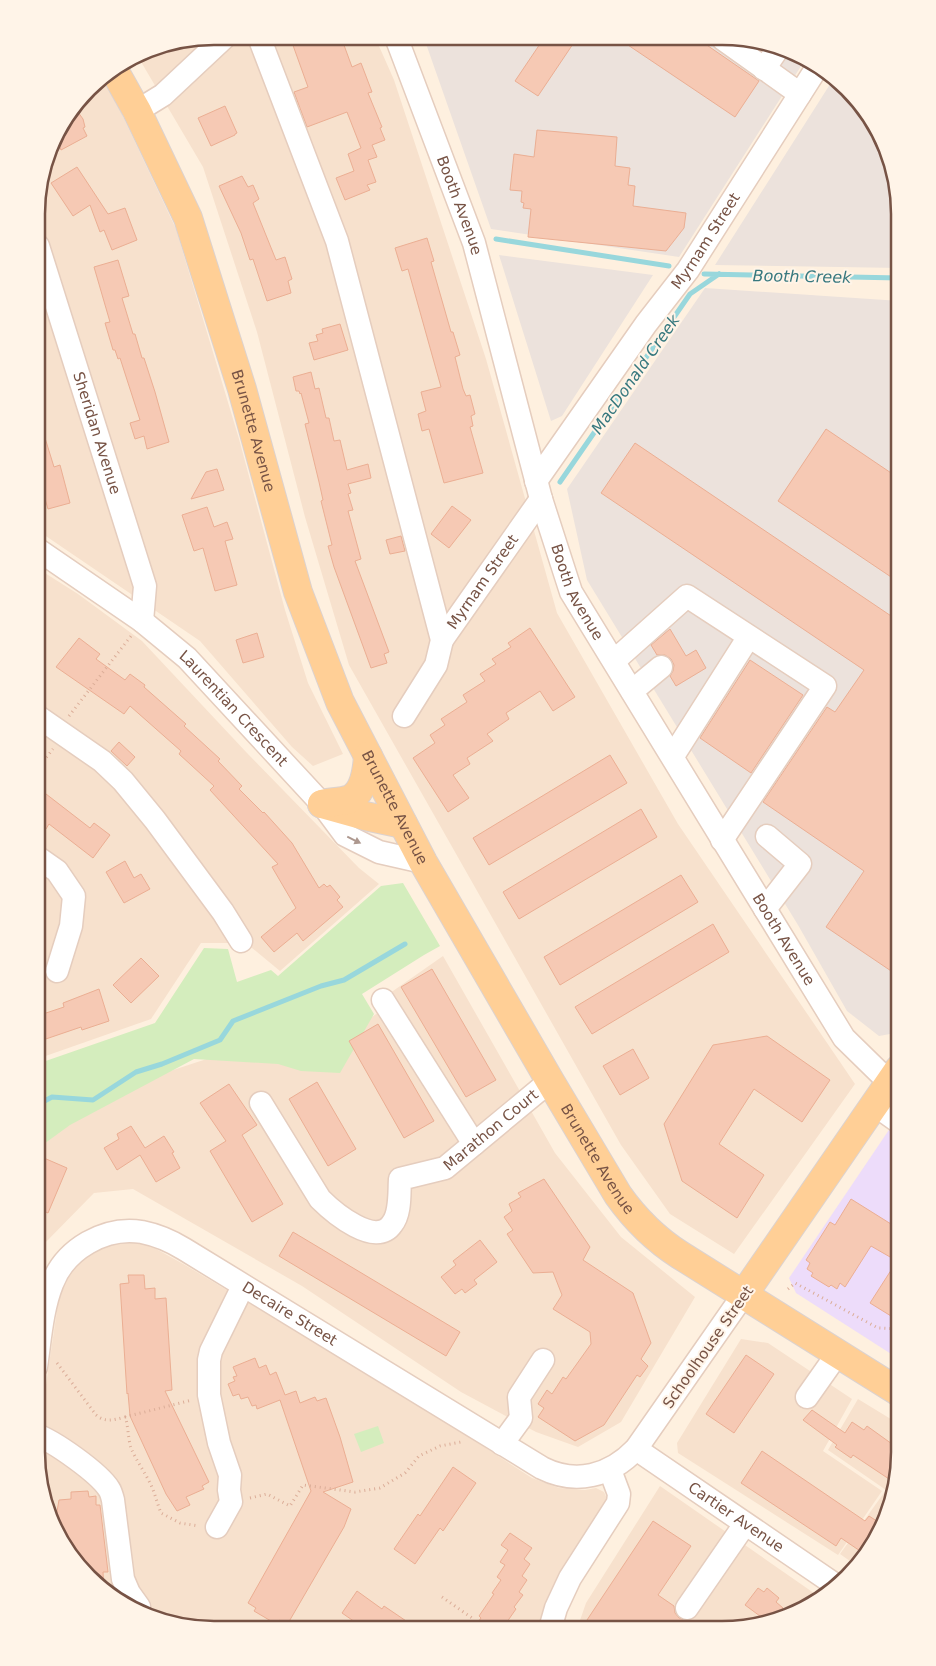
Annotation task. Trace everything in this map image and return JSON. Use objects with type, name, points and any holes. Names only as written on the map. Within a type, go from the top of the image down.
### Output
[{"type":"main road","name":"Brunette Avenue","points":[[117,76],[137,111],[188,218],[242,389],[298,592],[340,702],[423,862],[550,1081],[618,1195],[640,1223],[670,1248],[891,1387]]},
{"type":"main road","points":[[322,804],[349,799],[358,792],[368,756]]},
{"type":"main road","points":[[322,804],[403,824]]},
{"type":"main road","name":"Schoolhouse Street","points":[[744,1294],[891,1083]]},
{"type":"street","points":[[137,111],[163,95],[216,45]]},
{"type":"street","points":[[262,45],[337,241],[442,640],[436,665],[404,716]]},
{"type":"street","name":"Booth Avenue","points":[[399,45],[474,243],[538,490],[571,592],[844,1038],[891,1072]]},
{"type":"street","points":[[731,45],[800,94]]},
{"type":"street","points":[[764,69],[775,54]]},
{"type":"street","name":"Myrnam Street","points":[[442,640],[646,324],[688,270],[814,73]]},
{"type":"street","name":"Sheridan Avenue","points":[[45,268],[145,586],[136,629]]},
{"type":"street","name":"Laurentian Crescent","points":[[45,555],[136,629],[187,658],[322,804],[345,836],[379,852],[423,862]]},
{"type":"street","points":[[614,661],[687,596],[748,638],[824,686],[722,840]]},
{"type":"street","points":[[673,756],[748,638]]},
{"type":"street","points":[[632,691],[661,667]]},
{"type":"street","points":[[45,722],[102,762],[123,781],[155,820],[223,912],[240,941]]},
{"type":"street","points":[[765,909],[800,864],[767,836]]},
{"type":"street","points":[[45,863],[57,871],[74,896],[71,926],[57,971]]},
{"type":"street","points":[[383,1000],[474,1144]]},
{"type":"street","name":"Marathon Court","points":[[261,1103],[320,1200],[359,1228],[380,1233],[393,1224],[397,1216],[400,1179],[444,1168],[550,1081]]},
{"type":"street","points":[[875,1105],[891,1116]]},
{"type":"street","name":"Decaire Street","points":[[45,1314],[49,1292],[58,1271],[81,1246],[104,1235],[117,1232],[139,1231],[159,1236],[184,1249],[542,1468],[559,1474],[584,1476],[610,1470]]},
{"type":"street","points":[[217,1527],[231,1502],[229,1490],[230,1475],[219,1443],[210,1395],[209,1360],[211,1351],[243,1286]]},
{"type":"street","name":"Schoolhouse Street","points":[[610,1470],[624,1461],[636,1449],[744,1294]]},
{"type":"street","points":[[807,1397],[838,1353]]},
{"type":"street","points":[[502,1444],[521,1418],[518,1397],[543,1360]]},
{"type":"street","points":[[45,1439],[61,1447],[101,1480],[109,1489],[113,1500],[123,1579],[134,1600]]},
{"type":"street","name":"Cartier Avenue","points":[[636,1449],[830,1581]]},
{"type":"street","points":[[552,1621],[556,1608],[570,1578],[618,1503],[619,1494],[610,1470]]},
{"type":"street","points":[[687,1608],[745,1524]]},
{"type":"path","points":[[57,730],[136,629]]},
{"type":"path","points":[[788,1290],[795,1283],[878,1328],[891,1329]]},
{"type":"path","points":[[45,1348],[96,1415],[107,1422],[210,1395]]},
{"type":"path","points":[[125,1417],[131,1448],[157,1497],[161,1513],[180,1523]]},
{"type":"path","points":[[231,1502],[267,1494],[290,1506],[303,1485],[355,1492],[380,1488],[405,1473],[419,1456],[440,1446],[464,1442]]},
{"type":"path","points":[[442,1597],[472,1618],[470,1621]]},
{"type":"shaded area","points":[[203,45],[379,45],[394,80],[486,359],[557,613],[678,824],[855,1084],[734,1254],[670,1214],[621,1145],[349,665],[305,517],[257,332],[203,167],[141,61],[181,48]]},
{"type":"shaded area","points":[[426,45],[733,45],[755,48],[776,54],[802,65],[679,257],[491,229]]},
{"type":"shaded area","points":[[108,84],[176,229],[239,439],[285,610],[308,683],[343,754],[313,766],[292,747],[200,641],[45,535],[46,192],[54,160],[68,130],[80,111]]},
{"type":"shaded area","points":[[830,85],[849,103],[862,120],[874,139],[882,160],[890,192],[891,268],[715,265]]},
{"type":"shaded area","points":[[499,255],[653,275],[562,416],[551,421]]},
{"type":"shaded area","points":[[705,288],[891,300],[890,1034],[879,1036],[847,1011],[798,925],[587,580],[567,489]]},
{"type":"shaded area","points":[[45,573],[78,594],[142,641],[359,868],[379,884],[280,971],[246,943],[201,943],[151,1019],[45,1056]]},
{"type":"shaded area","points":[[443,956],[555,1153],[621,1237],[695,1297],[621,1422],[578,1447],[536,1432],[461,1392],[302,1286],[133,1189],[94,1193],[45,1243],[45,1123],[67,1105],[240,1048],[328,1048],[379,1012],[383,998]]},
{"type":"shaded area","points":[[891,1127],[891,1354],[796,1293],[789,1278]]},
{"type":"shaded area","points":[[129,1242],[149,1245],[185,1265],[432,1413],[532,1478],[559,1488],[585,1490],[596,1488],[604,1492],[608,1501],[570,1555],[548,1599],[541,1621],[192,1620],[149,1608],[111,1586],[80,1555],[62,1527],[54,1506],[48,1485],[45,1463],[45,1391],[62,1286],[70,1273],[89,1254],[114,1244]]},
{"type":"shaded area","points":[[741,1339],[768,1343],[852,1399],[823,1451],[882,1491],[838,1555],[678,1453],[677,1443]]},
{"type":"shaded area","points":[[858,1399],[891,1419],[891,1463],[885,1496],[878,1517],[868,1536],[850,1561],[840,1554],[886,1490],[828,1450]]},
{"type":"shaded area","points":[[660,1486],[814,1593],[797,1604],[776,1612],[755,1618],[733,1621],[580,1621],[586,1603]]},
{"type":"green space","points":[[403,883],[440,946],[362,994],[374,1014],[340,1073],[301,1071],[278,1064],[194,1059],[70,1125],[45,1143],[45,1061],[155,1023],[204,948],[228,949],[237,982],[271,970],[278,976],[381,886]]},
{"type":"green space","points":[[378,1426],[384,1443],[361,1452],[354,1434]]},
{"type":"building","points":[[293,45],[344,45],[352,67],[361,63],[372,92],[368,93],[382,127],[380,128],[385,140],[372,145],[377,157],[368,160],[376,182],[367,185],[370,190],[345,200],[336,178],[354,171],[348,154],[361,148],[347,112],[307,127],[294,92],[308,87]]},
{"type":"building","points":[[539,45],[572,45],[538,96],[515,81]]},
{"type":"building","points":[[628,45],[707,45],[759,81],[735,117]]},
{"type":"building","points":[[225,106],[237,133],[211,146],[198,118]]},
{"type":"building","points":[[79,113],[83,119],[85,127],[83,128],[87,136],[61,150],[59,146]]},
{"type":"building","points":[[537,130],[617,137],[615,166],[630,168],[628,185],[635,186],[633,206],[686,213],[684,228],[666,251],[528,237],[531,209],[523,208],[524,203],[521,202],[522,191],[510,190],[514,154],[534,157]]},
{"type":"building","points":[[77,167],[108,214],[125,208],[137,240],[112,250],[104,230],[100,232],[90,205],[73,216],[51,183]]},
{"type":"building","points":[[242,176],[248,187],[253,185],[259,199],[253,203],[276,260],[285,257],[292,279],[288,281],[291,293],[267,301],[253,259],[250,260],[241,233],[219,186]]},
{"type":"building","points":[[427,238],[434,261],[431,262],[451,332],[453,332],[460,355],[455,357],[463,389],[466,396],[470,395],[475,414],[471,416],[473,426],[470,427],[483,473],[444,483],[429,429],[422,431],[418,414],[426,411],[421,392],[441,387],[408,269],[402,271],[395,248]]},
{"type":"building","points":[[118,260],[129,296],[122,298],[133,334],[135,334],[142,358],[144,358],[169,442],[147,449],[144,436],[135,439],[130,423],[140,420],[120,358],[118,359],[115,350],[113,350],[105,323],[110,322],[94,267]]},
{"type":"building","points":[[340,324],[348,350],[314,360],[309,343],[318,341],[316,335],[323,333],[322,329]]},
{"type":"building","points":[[311,372],[315,389],[319,388],[326,418],[329,418],[334,441],[340,440],[347,470],[368,464],[371,478],[348,484],[351,493],[348,494],[353,510],[348,511],[361,559],[355,561],[389,652],[384,654],[387,663],[371,668],[328,546],[332,545],[305,424],[309,423],[301,393],[296,391],[293,377]]},
{"type":"building","points":[[826,429],[891,473],[891,577],[778,501]]},
{"type":"building","points":[[45,438],[54,467],[60,465],[70,503],[48,509],[45,499]]},
{"type":"building","points":[[635,443],[891,616],[891,971],[826,927],[864,871],[763,802],[827,707],[835,712],[864,670],[601,493]]},
{"type":"building","points":[[217,469],[224,490],[191,499],[206,472]]},
{"type":"building","points":[[452,506],[471,520],[449,548],[431,534]]},
{"type":"building","points":[[207,507],[214,527],[227,522],[233,539],[225,541],[237,585],[215,591],[203,548],[194,551],[182,515]]},
{"type":"building","points":[[401,536],[405,551],[390,554],[386,540]]},
{"type":"building","points":[[530,628],[575,697],[553,711],[540,691],[506,713],[509,719],[487,734],[493,741],[467,758],[470,764],[453,775],[469,798],[448,812],[413,758],[435,743],[430,735],[445,725],[441,719],[467,702],[463,695],[485,681],[480,674],[496,664],[492,659],[511,647],[508,643]]},
{"type":"building","points":[[670,629],[686,656],[696,650],[706,668],[676,686],[670,676],[674,665],[671,659],[665,655],[657,655],[651,645]]},
{"type":"building","points":[[257,633],[264,657],[243,663],[236,640]]},
{"type":"building","points":[[79,638],[100,654],[96,659],[125,680],[130,674],[145,685],[144,687],[186,724],[184,726],[220,759],[218,761],[242,786],[239,789],[264,812],[292,843],[319,888],[324,884],[327,887],[330,885],[340,897],[337,900],[343,907],[303,941],[297,933],[274,952],[261,937],[296,908],[272,867],[278,864],[210,790],[214,786],[179,754],[181,751],[130,706],[124,714],[56,667]]},
{"type":"building","points":[[750,660],[803,695],[751,773],[700,738]]},
{"type":"building","points":[[119,742],[135,757],[127,766],[111,751]]},
{"type":"building","points":[[610,755],[627,783],[489,865],[473,838]]},
{"type":"building","points":[[45,793],[90,828],[94,823],[110,835],[93,858],[49,824],[46,829]]},
{"type":"building","points":[[641,809],[657,837],[519,919],[503,892]]},
{"type":"building","points":[[125,861],[134,878],[141,874],[150,889],[124,903],[106,872]]},
{"type":"building","points":[[681,875],[698,902],[560,985],[544,957]]},
{"type":"building","points":[[713,924],[729,952],[592,1034],[575,1007]]},
{"type":"building","points":[[141,958],[159,976],[131,1003],[113,985]]},
{"type":"building","points":[[432,969],[496,1080],[466,1097],[401,987]]},
{"type":"building","points":[[99,989],[109,1021],[82,1030],[81,1027],[45,1039],[45,1013],[64,1007],[63,1003]]},
{"type":"building","points":[[378,1024],[434,1121],[404,1138],[349,1041]]},
{"type":"building","points":[[767,1036],[830,1080],[802,1122],[754,1089],[719,1144],[764,1175],[737,1218],[682,1181],[664,1124],[713,1045]]},
{"type":"building","points":[[633,1049],[649,1078],[620,1095],[603,1066]]},
{"type":"building","points":[[317,1082],[356,1149],[328,1166],[289,1099]]},
{"type":"building","points":[[229,1084],[257,1125],[242,1135],[283,1204],[252,1222],[210,1151],[226,1141],[200,1103]]},
{"type":"building","points":[[131,1126],[145,1148],[164,1136],[174,1152],[172,1153],[180,1168],[156,1182],[140,1155],[117,1170],[104,1148],[119,1139],[117,1134]]},
{"type":"building","points":[[45,1158],[67,1168],[48,1213],[45,1212]]},
{"type":"building","points":[[544,1179],[590,1247],[583,1260],[633,1293],[651,1343],[641,1359],[648,1366],[640,1377],[637,1375],[604,1425],[575,1441],[538,1417],[544,1408],[538,1404],[547,1390],[552,1394],[563,1377],[566,1379],[591,1344],[590,1332],[553,1309],[562,1295],[553,1272],[533,1273],[507,1234],[513,1230],[504,1217],[512,1211],[509,1204],[521,1197],[518,1193]]},
{"type":"building","points":[[851,1199],[891,1224],[891,1258],[871,1246],[845,1287],[840,1283],[837,1289],[831,1285],[829,1287],[811,1276],[813,1273],[807,1269],[810,1263],[806,1260],[830,1222],[835,1225]]},
{"type":"building","points":[[293,1232],[460,1332],[446,1356],[279,1256]]},
{"type":"building","points":[[480,1240],[497,1262],[474,1280],[477,1284],[465,1293],[462,1289],[455,1294],[441,1277],[456,1265],[453,1261]]},
{"type":"building","points":[[891,1270],[891,1316],[870,1303]]},
{"type":"building","points":[[128,1275],[144,1275],[145,1289],[155,1288],[155,1299],[166,1298],[172,1390],[165,1391],[209,1482],[202,1486],[204,1489],[186,1497],[190,1505],[177,1511],[166,1494],[130,1416],[120,1284],[129,1283]]},
{"type":"building","points":[[746,1355],[774,1374],[734,1433],[706,1414]]},
{"type":"building","points":[[255,1358],[259,1368],[266,1365],[270,1375],[276,1372],[285,1395],[296,1391],[300,1403],[315,1397],[317,1401],[326,1398],[353,1482],[323,1492],[351,1509],[344,1527],[289,1621],[271,1621],[254,1611],[256,1608],[248,1603],[311,1491],[280,1400],[257,1409],[256,1405],[252,1406],[248,1397],[241,1399],[239,1394],[233,1396],[228,1384],[235,1381],[233,1377],[237,1376],[233,1367]]},
{"type":"building","points":[[812,1410],[845,1433],[852,1422],[864,1430],[867,1426],[891,1443],[889,1479],[853,1455],[851,1458],[835,1447],[837,1445],[803,1420]]},
{"type":"building","points":[[762,1451],[865,1521],[869,1516],[876,1521],[859,1550],[841,1538],[836,1546],[741,1483]]},
{"type":"building","points":[[453,1467],[476,1483],[443,1531],[440,1528],[415,1564],[394,1549],[418,1514],[420,1516]]},
{"type":"building","points":[[88,1491],[89,1497],[96,1496],[96,1505],[100,1505],[108,1572],[103,1572],[103,1579],[80,1555],[62,1527],[57,1513],[59,1500],[71,1499],[71,1492]]},
{"type":"building","points":[[653,1521],[691,1546],[658,1595],[674,1606],[675,1613],[679,1618],[689,1621],[586,1621]]},
{"type":"building","points":[[510,1533],[532,1548],[524,1559],[530,1564],[522,1576],[527,1580],[519,1592],[523,1595],[514,1607],[516,1609],[508,1621],[479,1621],[481,1618],[479,1616],[501,1580],[497,1577],[505,1565],[500,1562],[508,1550],[501,1545]]},
{"type":"building","points":[[758,1588],[764,1592],[767,1588],[779,1598],[776,1602],[783,1608],[760,1616],[745,1605]]},
{"type":"building","points":[[357,1591],[382,1609],[384,1606],[406,1621],[354,1621],[342,1613]]},
{"type":"waterway","name":"Booth Creek","points":[[496,239],[669,266]]},
{"type":"waterway","name":"Booth Creek","points":[[704,274],[891,278]]},
{"type":"waterway","name":"MacDonald Creek","points":[[560,482],[690,294],[719,274]]},
{"type":"waterway","name":"MacDonald Creek","points":[[45,1101],[52,1097],[93,1100],[136,1072],[162,1064],[220,1040],[233,1021],[321,986],[344,980],[405,944]]}]
